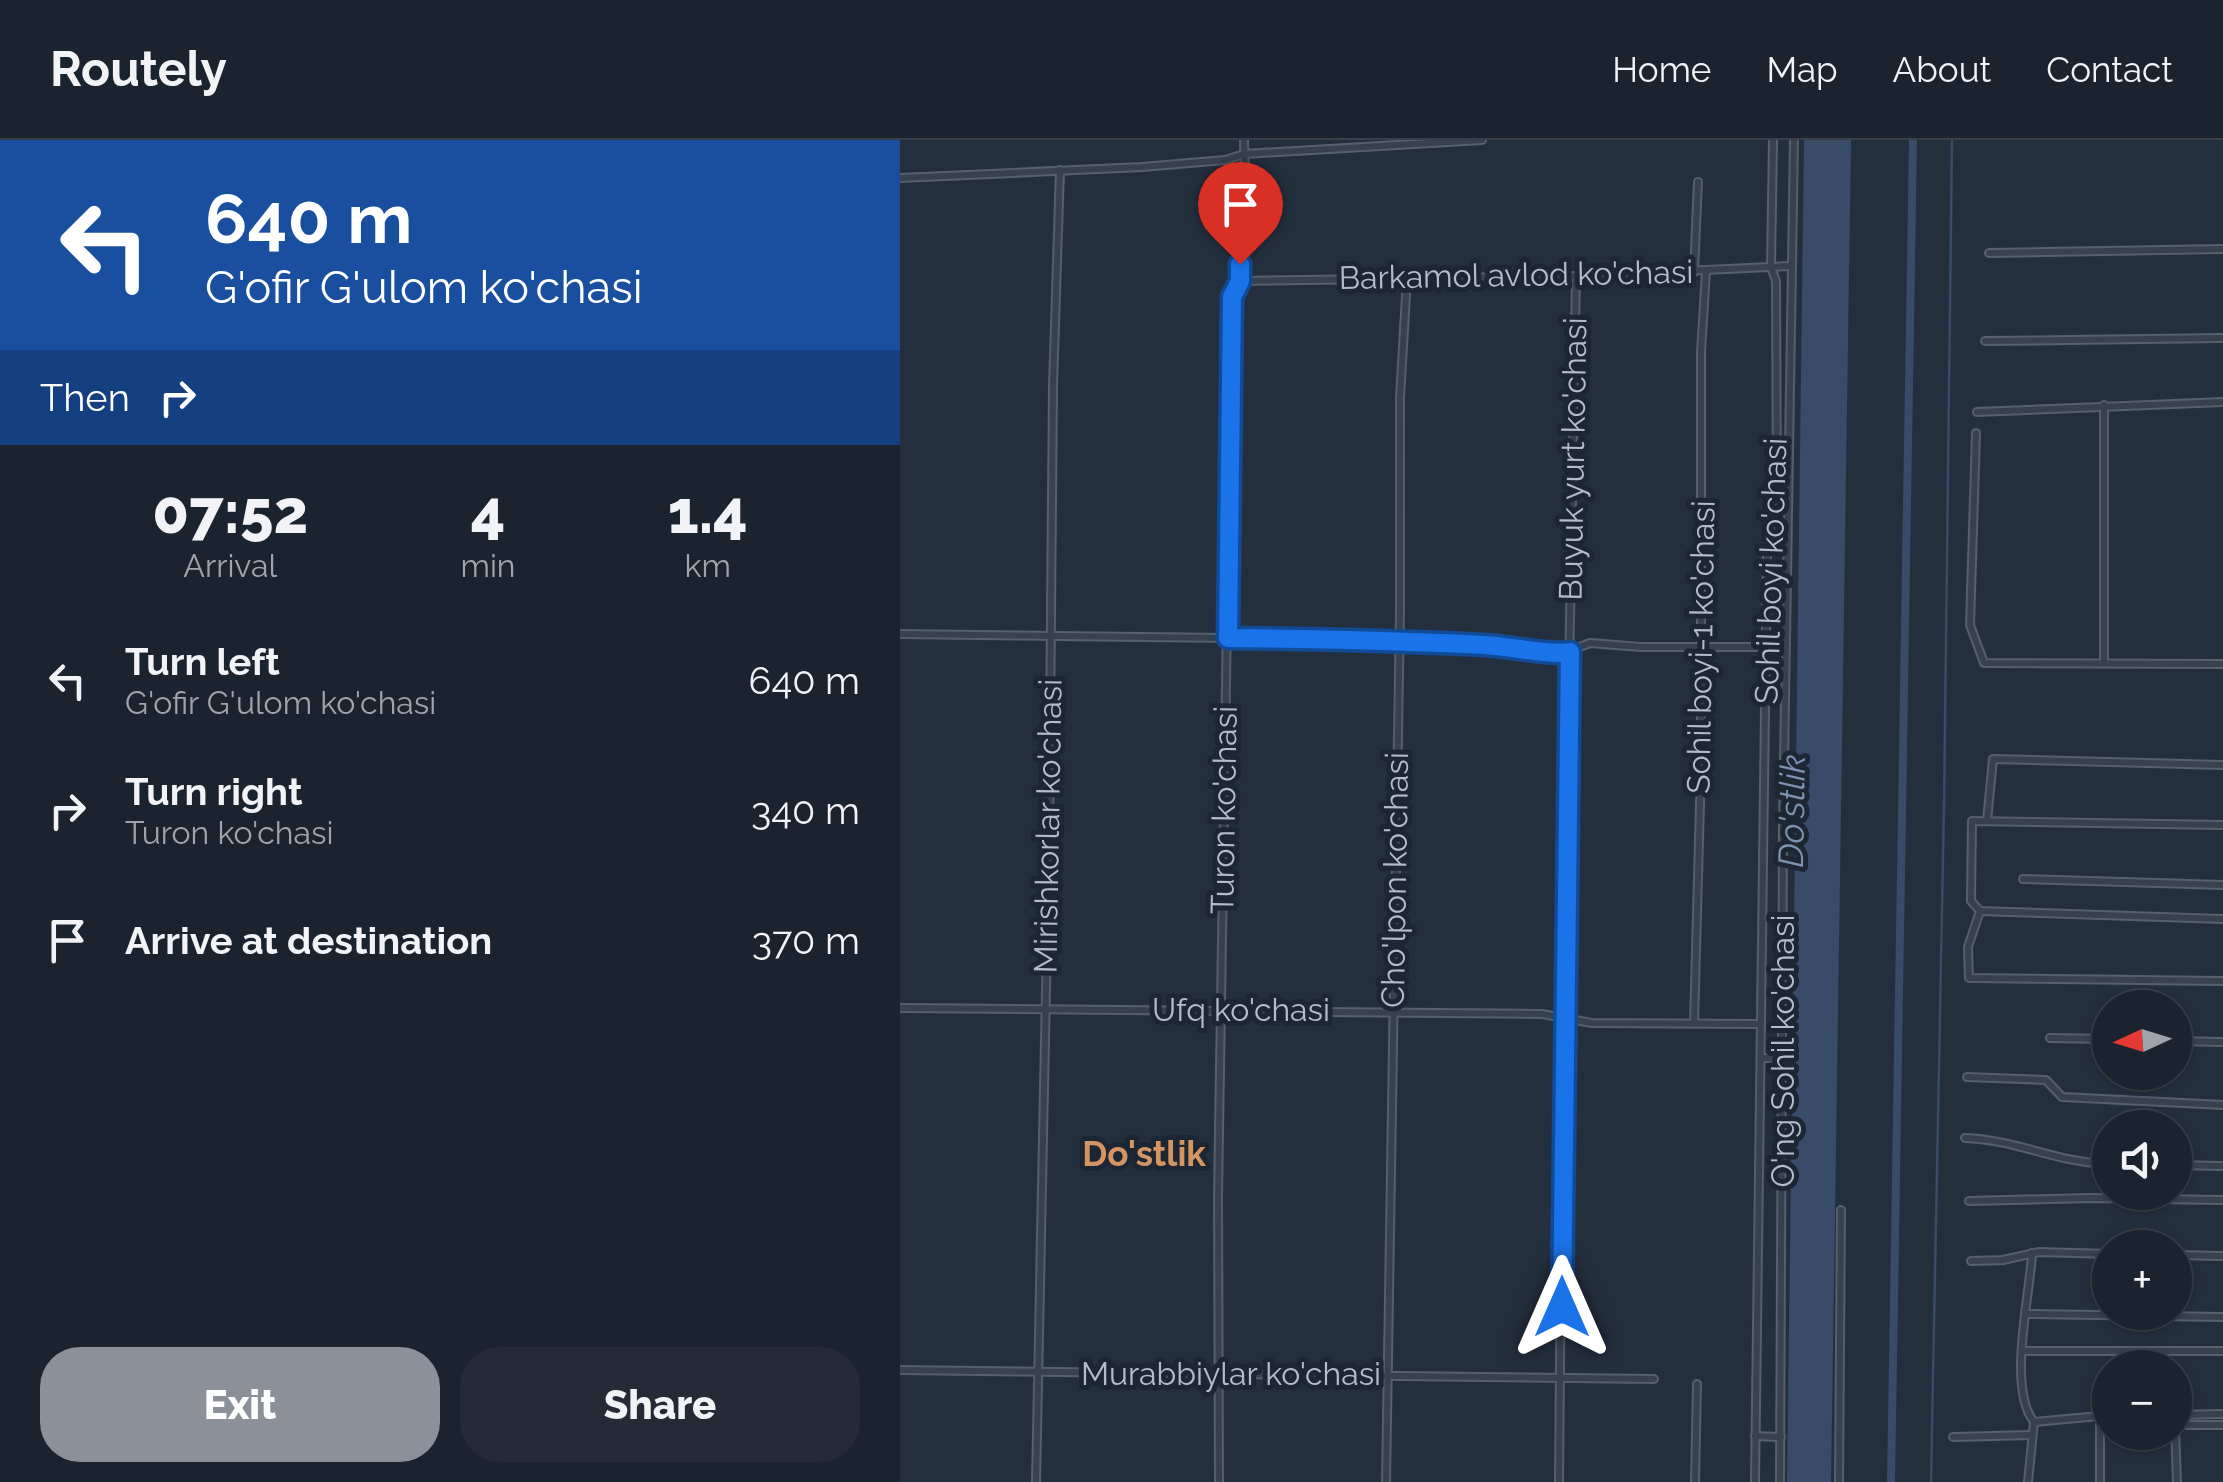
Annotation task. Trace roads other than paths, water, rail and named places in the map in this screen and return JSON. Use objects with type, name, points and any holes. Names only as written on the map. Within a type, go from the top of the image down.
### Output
[{"type":"street","name":"Turon ko'chasi","points":[[1219,1482],[1217,1375],[1232,297],[1240,281],[1246,196],[1244,140]]},
{"type":"street","points":[[900,178],[1225,160],[1244,154],[1482,140]]},
{"type":"street","name":"Sohil boyi ko'chasi","points":[[1755,1482],[1767,554],[1776,509],[1772,140]]},
{"type":"street","name":"O'ng Sohil ko'chasi","points":[[1780,1482],[1794,140]]},
{"type":"street","name":"Mirishkorlar ko'chasi","points":[[1036,1482],[1053,386],[1060,170]]},
{"type":"street","points":[[1694,272],[1698,182]]},
{"type":"street","points":[[1988,253],[2223,249]]},
{"type":"street","name":"Barkamol avlod ko'chasi","points":[[1240,281],[1576,276],[1792,266]]},
{"type":"street","name":"Sohil boyi-1 ko'chasi","points":[[1694,1024],[1701,768],[1701,352],[1706,271]]},
{"type":"street","name":"Buyuk yurt ko'chasi","points":[[1559,1482],[1576,276]]},
{"type":"street","name":"Cho'lpon ko'chasi","points":[[1386,1482],[1400,398],[1407,278]]},
{"type":"street","points":[[1985,340],[2223,338]]},
{"type":"street","points":[[1977,412],[2223,402]]},
{"type":"street","points":[[2104,406],[2104,662]]},
{"type":"street","points":[[1976,433],[1970,624],[1984,663],[2223,664]]},
{"type":"street","points":[[900,634],[1398,640],[1529,648],[1558,655],[1590,642],[1641,647],[1766,646]]},
{"type":"street","points":[[1987,821],[1993,759],[2223,765]]},
{"type":"street","points":[[2223,825],[1972,821],[1971,901],[1980,912],[2223,919]]},
{"type":"street","points":[[2022,879],[2223,885]]},
{"type":"street","points":[[1980,912],[1968,948],[1969,978],[2223,982]]},
{"type":"street","name":"Ufq ko'chasi","points":[[900,1008],[1542,1014],[1592,1023],[1761,1024]]},
{"type":"street","points":[[2050,1038],[2092,1039]]},
{"type":"street","points":[[2192,1041],[2223,1042]]},
{"type":"street","points":[[1761,1058],[1782,1058]]},
{"type":"street","points":[[1967,1077],[2046,1080],[2062,1097],[2223,1106]]},
{"type":"street","points":[[1965,1138],[2017,1144],[2058,1160],[2092,1163]]},
{"type":"street","points":[[2192,1165],[2223,1166]]},
{"type":"street","points":[[1969,1201],[2223,1200]]},
{"type":"street","points":[[1839,1482],[1841,1210]]},
{"type":"street","points":[[1971,1260],[2003,1260],[2032,1252],[2092,1254]]},
{"type":"street","points":[[2028,1482],[2034,1422],[2025,1411],[2022,1351],[2032,1252]]},
{"type":"street","points":[[2192,1255],[2223,1256]]},
{"type":"street","points":[[2027,1314],[2223,1317]]},
{"type":"street","points":[[2022,1351],[2223,1351]]},
{"type":"street","name":"Murabbiylar ko'chasi","points":[[900,1370],[1654,1379]]},
{"type":"street","points":[[1695,1482],[1697,1384]]},
{"type":"street","points":[[2192,1415],[2223,1414]]},
{"type":"street","points":[[2034,1422],[2092,1417]]},
{"type":"street","points":[[2192,1426],[2223,1425]]},
{"type":"street","points":[[1954,1437],[2032,1435]]},
{"type":"street","points":[[1756,1436],[1781,1437]]},
{"type":"street","points":[[2100,1450],[2100,1482]]},
{"type":"street","points":[[2175,1450],[2176,1482]]},
{"type":"water","points":[[1804,140],[1851,140],[1831,1482],[1787,1482]]},
{"type":"waterway","points":[[1891,1482],[1913,140]]},
{"type":"waterway","points":[[1931,1482],[1952,140]]},
{"type":"district","name":"Do'stlik","points":[[1144,1154]]}]
